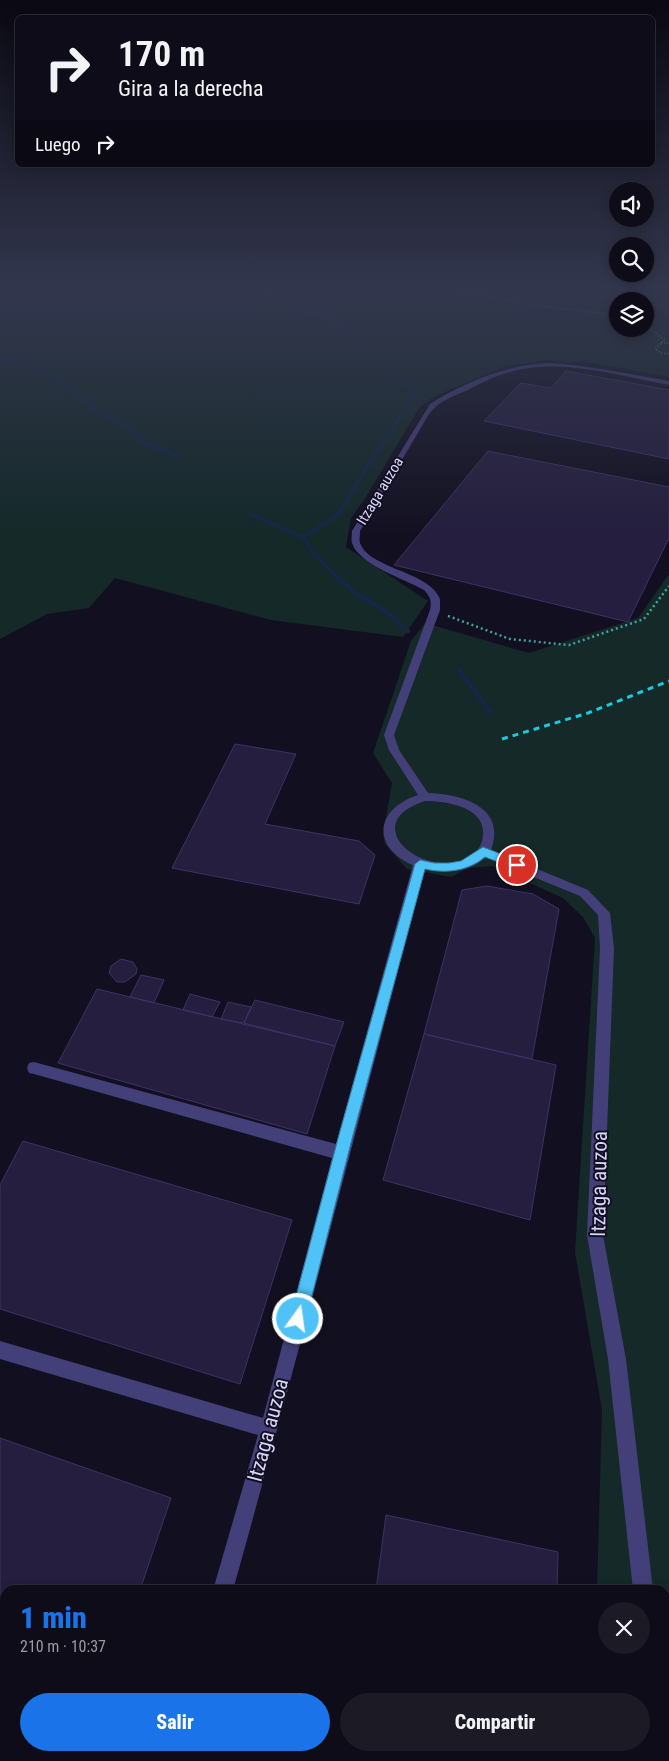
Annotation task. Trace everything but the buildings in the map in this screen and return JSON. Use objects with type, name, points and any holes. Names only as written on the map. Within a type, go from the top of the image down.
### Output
[{"type":"street","name":"Itzaga auzoa","points":[[435,610],[437,602],[430,590],[365,555],[356,545],[354,538],[356,530],[432,405],[443,398],[504,373]]},
{"type":"street","name":"Itzaga auzoa","points":[[608,373],[669,384]]},
{"type":"street","points":[[425,797],[394,750],[389,735],[435,610]]},
{"type":"street","points":[[425,797],[442,797],[458,800],[472,806],[483,816],[489,828],[489,840],[483,852],[463,864],[449,867],[434,867],[420,864],[396,848],[390,838],[389,827],[392,816],[411,801],[425,797]]},
{"type":"street","name":"Itzaga auzoa","points":[[483,852],[584,893],[604,913],[607,948],[595,1235],[617,1359],[642,1585]]},
{"type":"street","name":"Itzaga auzoa","points":[[224,1585],[269,1429],[341,1153],[420,864]]},
{"type":"street","points":[[34,1068],[341,1153]]},
{"type":"street","points":[[0,1350],[269,1429]]},
{"type":"path","points":[[435,610],[510,639],[569,645],[644,619],[669,586]]},
{"type":"green space","points":[[0,373],[489,373],[435,396],[419,408],[366,497],[351,518],[346,547],[428,601],[403,637],[271,620],[115,578],[89,608],[47,614],[0,639]]},
{"type":"green space","points":[[648,373],[669,373],[669,377]]},
{"type":"green space","points":[[669,574],[669,1585],[597,1585],[602,1410],[575,1252],[595,938],[583,917],[563,898],[492,866],[468,868],[451,877],[407,869],[385,844],[383,834],[392,783],[373,753],[411,641],[425,623],[529,653],[638,618]]},
{"type":"waterway","points":[[45,373],[109,418]]},
{"type":"waterway","points":[[391,375],[405,384],[414,396],[399,418]]},
{"type":"waterway","points":[[106,417],[128,426],[147,444],[178,456]]},
{"type":"waterway","points":[[303,537],[339,514],[368,465],[400,417]]},
{"type":"waterway","points":[[250,514],[303,537]]},
{"type":"waterway","points":[[303,537],[312,551],[338,578]]},
{"type":"waterway","points":[[337,576],[354,592],[384,610],[408,631]]},
{"type":"waterway","points":[[459,670],[491,713]]},
{"type":"railway","points":[[502,739],[588,713],[669,681]]},
{"type":"route","points":[[298,1319],[420,864],[434,867],[449,867],[463,864],[483,852],[517,865]]}]
